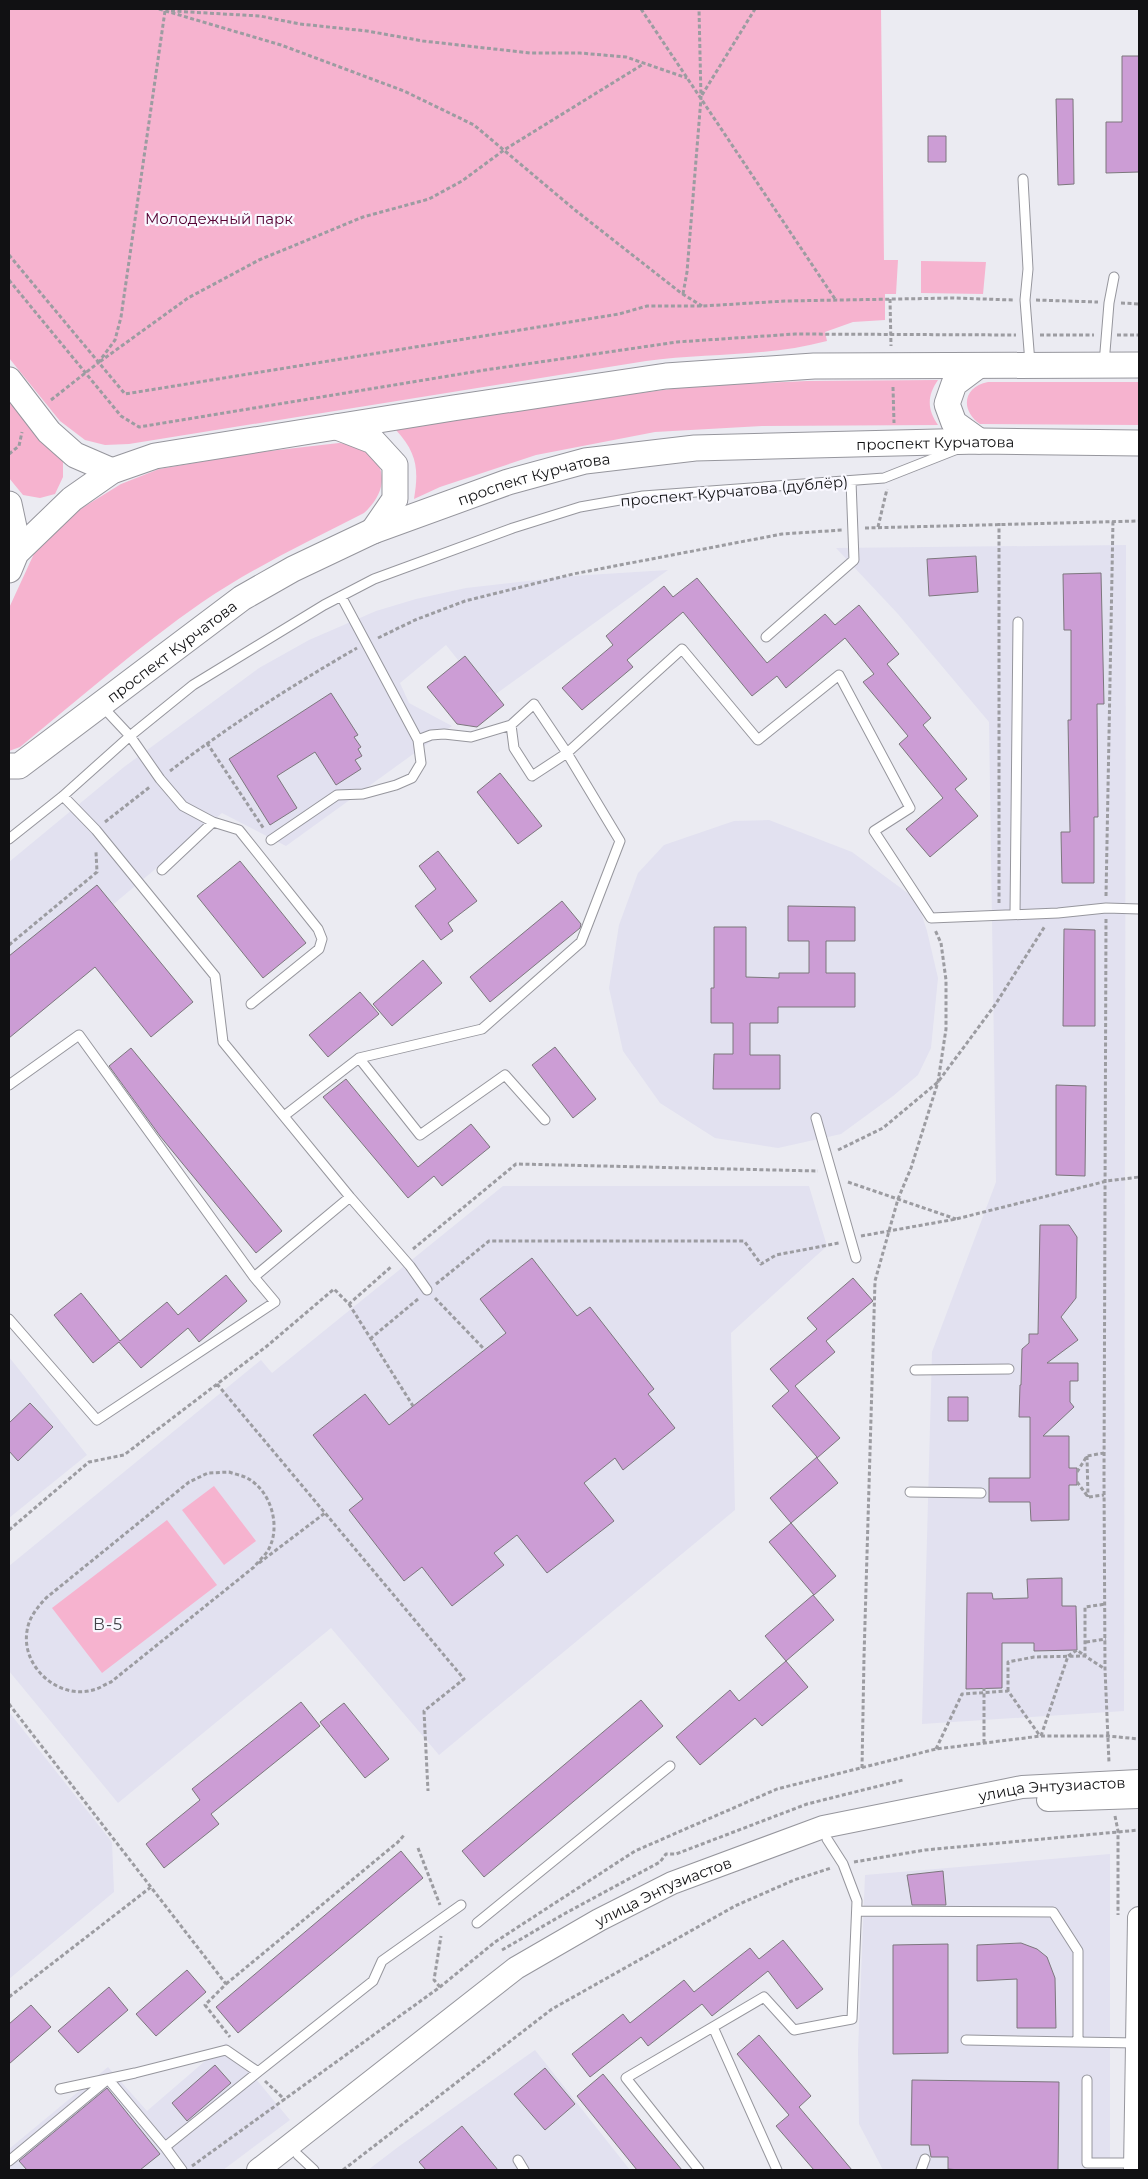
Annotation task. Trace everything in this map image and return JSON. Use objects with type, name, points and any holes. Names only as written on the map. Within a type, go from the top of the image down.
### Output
[{"type":"main road","points":[[12,562],[72,499],[112,471],[155,456],[336,426],[666,376],[814,366],[1139,365]]},
{"type":"main road","points":[[978,366],[954,384],[947,404],[954,422],[979,440]]},
{"type":"main road","points":[[9,380],[49,432],[75,456],[112,471]]},
{"type":"main road","points":[[336,426],[373,440],[396,465],[395,499],[372,531]]},
{"type":"main road","name":"проспект Курчатова","points":[[12,769],[101,705],[172,649],[242,598],[293,569],[372,531],[508,482],[585,461],[695,448],[979,440],[1139,443]]},
{"type":"main road","points":[[9,504],[15,532],[12,562]]},
{"type":"street","name":"улица Энтузиастов","points":[[258,2170],[516,1968],[599,1920],[672,1883],[822,1827],[1022,1787],[1139,1781]]},
{"type":"street","points":[[279,2170],[306,2163],[337,2126],[531,1970],[679,1892],[827,1838],[1024,1801],[1139,1797]]},
{"type":"street","points":[[1135,2166],[1139,1918]]},
{"type":"lane","points":[[1023,179],[1028,269],[1025,300],[1030,365]]},
{"type":"lane","points":[[1104,365],[1109,303],[1114,277]]},
{"type":"lane","name":"проспект Курчатова (дублёр)","points":[[9,839],[63,796],[130,736],[193,686],[341,596],[374,579],[513,528],[580,507],[643,496],[851,481],[890,476],[979,440]]},
{"type":"lane","points":[[766,637],[854,560],[851,481]]},
{"type":"lane","points":[[271,840],[337,795],[363,794],[396,785],[412,778],[420,763],[418,740],[341,596]]},
{"type":"lane","points":[[1014,914],[1018,622]]},
{"type":"lane","points":[[511,725],[514,748],[532,776],[567,752],[682,649],[758,740],[839,675],[910,808],[874,831],[931,918],[1058,913],[1106,908],[1139,909]]},
{"type":"lane","points":[[284,1116],[359,1058],[482,1029],[581,942],[620,841],[567,752],[534,704],[511,725],[471,737],[444,734],[431,735],[418,740]]},
{"type":"lane","points":[[101,705],[130,736],[160,779],[183,806],[214,822],[239,830],[318,929],[322,939],[319,949],[251,1004]]},
{"type":"lane","points":[[63,796],[96,830],[215,976],[223,1042],[428,1290]]},
{"type":"lane","points":[[162,870],[214,822]]},
{"type":"lane","points":[[9,1085],[78,1035],[254,1277],[275,1302],[97,1420],[9,1319]]},
{"type":"lane","points":[[359,1058],[420,1135],[505,1075],[546,1120]]},
{"type":"lane","points":[[816,1118],[856,1258]]},
{"type":"lane","points":[[254,1277],[350,1197]]},
{"type":"lane","points":[[915,1370],[1009,1369]]},
{"type":"lane","points":[[910,1492],[981,1493]]},
{"type":"lane","points":[[477,1923],[670,1766]]},
{"type":"lane","points":[[699,2170],[626,2078],[764,1997],[794,2030],[852,2019],[857,1901],[843,1864],[827,1838]]},
{"type":"lane","points":[[164,2147],[373,1981],[382,1961],[461,1905]]},
{"type":"lane","points":[[857,1911],[1052,1912],[1078,1951],[1078,2042]]},
{"type":"lane","points":[[713,2027],[777,2170]]},
{"type":"lane","points":[[966,2040],[1137,2043]]},
{"type":"lane","points":[[60,2089],[226,2050],[258,2072]]},
{"type":"lane","points":[[108,2079],[182,2170]]},
{"type":"lane","points":[[11,2170],[9,2162],[108,2079]]},
{"type":"lane","points":[[1087,2080],[1087,2166],[1135,2166]]},
{"type":"lane","points":[[921,2170],[925,2159]]},
{"type":"lane","points":[[518,2160],[524,2170]]},
{"type":"path","points":[[159,9],[260,16],[300,24],[367,31],[423,41],[530,53],[580,53],[626,57],[687,78]]},
{"type":"path","points":[[640,9],[836,300]]},
{"type":"path","points":[[682,293],[701,98],[698,9]]},
{"type":"path","points":[[701,98],[755,9]]},
{"type":"path","points":[[166,10],[281,45],[404,91],[474,125],[575,210],[682,293],[703,306]]},
{"type":"path","points":[[98,363],[115,340],[121,317],[166,10]]},
{"type":"path","points":[[98,363],[188,298],[259,260],[363,217],[429,199],[462,181],[504,150],[645,63]]},
{"type":"path","points":[[9,255],[125,394],[619,314],[648,306],[703,306],[785,300],[890,299],[1025,300],[1139,304]]},
{"type":"path","points":[[9,280],[121,416],[140,427],[485,370],[677,342],[795,334],[1139,335]]},
{"type":"path","points":[[890,299],[895,442]]},
{"type":"path","points":[[878,527],[890,476]]},
{"type":"path","points":[[1110,1781],[1105,1669],[1104,1453],[1107,1181],[1106,908],[1113,520]]},
{"type":"path","points":[[9,945],[97,872],[96,830],[207,742],[301,680],[366,643],[415,620],[465,601],[573,574],[782,534],[878,527],[1139,520]]},
{"type":"path","points":[[998,915],[999,523]]},
{"type":"path","points":[[207,742],[271,840]]},
{"type":"path","points":[[827,1156],[883,1128],[938,1082],[995,1005],[1043,928],[1058,913]]},
{"type":"path","points":[[862,1768],[875,1281],[898,1199],[911,1168],[938,1082],[946,1029],[946,980],[941,943],[931,918]]},
{"type":"path","points":[[349,1304],[516,1164],[817,1171],[956,1219]]},
{"type":"path","points":[[370,1339],[489,1241],[744,1240],[761,1264],[776,1255],[835,1245],[851,1239],[956,1219],[1107,1181],[1139,1177]]},
{"type":"path","points":[[9,1530],[89,1462],[124,1455],[268,1346],[334,1289],[349,1304],[413,1406]]},
{"type":"path","points":[[428,1290],[485,1350]]},
{"type":"path","points":[[217,1384],[464,1679],[424,1711],[428,1791]]},
{"type":"path","points":[[1077,1472],[1087,1456],[1104,1453]]},
{"type":"path","points":[[1087,1456],[1088,1497]]},
{"type":"path","points":[[254,1567],[268,1551],[274,1532],[273,1511],[270,1504],[264,1492],[248,1478],[228,1472],[208,1473],[189,1482],[46,1598],[34,1612],[27,1632],[28,1653],[38,1671],[53,1685],[73,1692],[93,1690],[111,1682],[324,1513]]},
{"type":"path","points":[[1077,1482],[1088,1497]]},
{"type":"path","points":[[1088,1497],[1104,1495]]},
{"type":"path","points":[[1085,1656],[1086,1607],[1106,1604]]},
{"type":"path","points":[[1086,1642],[1106,1639]]},
{"type":"path","points":[[1041,1736],[1008,1690],[1008,1662],[1034,1657],[1068,1656],[1077,1650],[1105,1669]]},
{"type":"path","points":[[1041,1736],[1068,1656]]},
{"type":"path","points":[[936,1749],[962,1694],[984,1690],[1008,1690]]},
{"type":"path","points":[[984,1690],[984,1744]]},
{"type":"path","points":[[9,1704],[226,1984]]},
{"type":"path","points":[[902,1759],[936,1749],[1041,1736],[1139,1738]]},
{"type":"path","points":[[343,2170],[552,2009],[735,1906],[794,1880],[843,1864],[925,1850],[1139,1830]]},
{"type":"path","points":[[234,2042],[205,2005],[226,1984],[398,1842],[405,1834]]},
{"type":"path","points":[[9,1997],[151,1887]]},
{"type":"path","points":[[258,2072],[285,2100]]},
{"type":"shaded area","points":[[1126,545],[1124,1711],[922,1724],[932,1352],[996,1182],[989,722],[898,614],[836,548]]},
{"type":"shaded area","points":[[668,570],[489,699],[446,645],[400,683],[409,703],[452,726],[286,846],[222,813],[9,992],[9,862],[124,767],[259,668],[309,640],[376,611],[416,599],[466,588],[572,576]]},
{"type":"shaded area","points":[[769,820],[852,852],[917,900],[927,931],[938,978],[931,1048],[918,1075],[841,1134],[778,1148],[715,1138],[660,1103],[623,1051],[609,988],[619,925],[638,873],[664,845],[734,821]]},
{"type":"shaded area","points":[[503,1186],[809,1186],[827,1246],[731,1333],[735,1510],[439,1755],[331,1628],[118,1803],[9,1671],[9,1566],[261,1360],[272,1373]]},
{"type":"shaded area","points":[[9,1357],[87,1455],[9,1518]]},
{"type":"shaded area","points":[[9,1712],[112,1842],[114,1892],[9,1979]]},
{"type":"shaded area","points":[[1110,1854],[1110,2170],[883,2170],[859,2124],[858,2051],[865,1875]]},
{"type":"shaded area","points":[[226,2043],[290,2120],[223,2170],[9,2170],[9,2149],[108,2067],[147,2111]]},
{"type":"shaded area","points":[[535,2050],[630,2170],[368,2170],[398,2147]]},
{"type":"green space","name":"Молодежный парк","points":[[9,9],[881,9],[884,260],[898,260],[896,294],[885,294],[885,320],[853,322],[825,332],[827,341],[805,346],[782,350],[646,361],[129,444],[105,445],[85,440],[60,421],[9,358]]},
{"type":"green space","points":[[921,261],[986,262],[983,294],[921,293]]},
{"type":"green space","points":[[938,380],[930,397],[930,408],[938,425],[762,426],[655,432],[536,455],[440,487],[414,499],[415,462],[408,446],[396,430],[554,404],[694,386],[807,381]]},
{"type":"green space","points":[[988,382],[1139,382],[1139,425],[980,424],[969,412],[967,400],[973,389]]},
{"type":"green space","points":[[9,391],[63,458],[63,477],[55,494],[40,498],[23,495],[9,478]]},
{"type":"green space","points":[[339,443],[354,445],[366,451],[375,458],[380,468],[382,479],[380,490],[374,502],[364,513],[220,590],[132,655],[20,747],[9,751],[9,608],[38,545],[61,521],[121,484],[159,469],[251,453]]},
{"type":"green space","points":[[214,1486],[256,1541],[224,1565],[182,1510]]},
{"type":"green space","points":[[167,1520],[217,1585],[102,1673],[52,1608]]},
{"type":"building","points":[[1122,56],[1139,56],[1139,172],[1106,173],[1106,122],[1122,122]]},
{"type":"building","points":[[1056,99],[1073,99],[1074,184],[1058,185]]},
{"type":"building","points":[[928,136],[946,136],[946,162],[928,162]]},
{"type":"building","points":[[976,556],[978,592],[929,596],[927,559]]},
{"type":"building","points":[[1101,573],[1104,704],[1097,704],[1098,817],[1094,817],[1094,883],[1062,883],[1061,832],[1070,832],[1068,720],[1071,720],[1071,630],[1064,630],[1063,574]]},
{"type":"building","points":[[697,578],[767,663],[825,614],[835,625],[859,605],[899,654],[887,664],[931,718],[923,725],[967,779],[955,789],[978,816],[930,857],[906,829],[943,798],[899,744],[908,736],[863,682],[874,674],[845,638],[786,688],[777,676],[752,696],[683,612],[627,660],[633,667],[582,710],[562,688],[613,645],[606,636],[664,586],[673,597]]},
{"type":"building","points":[[465,656],[504,705],[477,727],[457,724],[427,687]]},
{"type":"building","points":[[331,693],[358,735],[354,737],[361,747],[358,749],[362,756],[355,760],[361,769],[336,785],[315,752],[277,776],[297,808],[270,825],[229,759]]},
{"type":"building","points":[[500,773],[542,826],[518,844],[477,792]]},
{"type":"building","points":[[438,851],[477,901],[448,923],[453,931],[441,940],[415,906],[436,889],[419,866]]},
{"type":"building","points":[[240,861],[306,943],[263,978],[197,896]]},
{"type":"building","points":[[97,885],[193,1002],[151,1037],[95,967],[9,1038],[9,956]]},
{"type":"building","points":[[562,901],[581,924],[580,928],[490,1002],[470,977]]},
{"type":"building","points":[[788,906],[855,907],[855,941],[826,941],[826,973],[855,973],[855,1007],[778,1007],[778,1023],[750,1023],[750,1055],[780,1055],[780,1089],[713,1089],[714,1054],[733,1054],[733,1023],[711,1023],[711,988],[714,988],[714,927],[746,927],[746,977],[779,978],[779,973],[809,973],[809,941],[788,941]]},
{"type":"building","points":[[1064,929],[1095,930],[1095,1026],[1063,1026]]},
{"type":"building","points":[[423,960],[442,983],[392,1026],[373,1004]]},
{"type":"building","points":[[360,992],[379,1014],[328,1057],[309,1035]]},
{"type":"building","points":[[555,1047],[596,1099],[573,1118],[532,1065]]},
{"type":"building","points":[[131,1048],[282,1231],[256,1253],[160,1136],[109,1066]]},
{"type":"building","points":[[346,1079],[418,1167],[471,1124],[490,1147],[442,1186],[434,1176],[408,1198],[323,1097]]},
{"type":"building","points":[[1056,1085],[1086,1086],[1085,1176],[1056,1175]]},
{"type":"building","points":[[1040,1225],[1069,1225],[1077,1237],[1076,1298],[1061,1317],[1078,1340],[1047,1363],[1078,1363],[1078,1381],[1070,1381],[1070,1402],[1074,1407],[1043,1436],[1069,1436],[1069,1468],[1077,1468],[1077,1485],[1069,1485],[1069,1520],[1031,1521],[1030,1502],[989,1502],[989,1478],[1030,1478],[1030,1417],[1019,1417],[1020,1385],[1022,1349],[1029,1343],[1029,1334],[1038,1334]]},
{"type":"building","points":[[532,1258],[577,1316],[590,1307],[654,1389],[648,1394],[675,1428],[623,1470],[615,1458],[584,1483],[614,1521],[547,1573],[517,1535],[494,1553],[504,1565],[452,1606],[422,1567],[404,1581],[349,1510],[363,1499],[313,1435],[365,1394],[389,1425],[506,1333],[480,1299]]},
{"type":"building","points":[[226,1275],[247,1301],[199,1342],[188,1328],[141,1368],[119,1342],[93,1363],[54,1315],[81,1293],[120,1341],[167,1302],[178,1315]]},
{"type":"building","points":[[853,1278],[873,1301],[826,1341],[835,1352],[795,1386],[840,1438],[817,1458],[838,1483],[791,1523],[770,1498],[817,1457],[772,1406],[789,1391],[770,1369],[817,1329],[807,1318]]},
{"type":"building","points":[[948,1397],[968,1397],[968,1421],[948,1421]]},
{"type":"building","points":[[30,1403],[53,1427],[18,1461],[9,1451],[9,1423]]},
{"type":"building","points":[[791,1523],[836,1576],[814,1595],[769,1542]]},
{"type":"building","points":[[1062,1578],[1062,1606],[1076,1606],[1077,1650],[1034,1651],[1034,1643],[1002,1643],[1002,1688],[966,1689],[967,1593],[992,1593],[993,1599],[1028,1598],[1027,1579]]},
{"type":"building","points":[[813,1595],[834,1620],[786,1661],[765,1636]]},
{"type":"building","points":[[786,1661],[808,1687],[762,1726],[755,1718],[700,1765],[676,1737],[730,1690],[739,1701]]},
{"type":"building","points":[[641,1700],[663,1726],[484,1877],[462,1851]]},
{"type":"building","points":[[301,1702],[320,1726],[211,1814],[219,1824],[164,1868],[146,1844],[200,1800],[192,1789]]},
{"type":"building","points":[[344,1703],[389,1759],[365,1778],[320,1722]]},
{"type":"building","points":[[401,1851],[423,1878],[238,2033],[216,2007]]},
{"type":"building","points":[[943,1871],[946,1905],[912,1905],[907,1875]]},
{"type":"building","points":[[783,1940],[823,1989],[797,2009],[768,1971],[712,2016],[702,2004],[648,2046],[641,2037],[590,2077],[572,2054],[623,2014],[630,2023],[684,1980],[694,1992],[750,1948],[759,1959]]},
{"type":"building","points":[[1021,1943],[1037,1949],[1047,1957],[1055,1978],[1056,2028],[1017,2028],[1017,1979],[977,1981],[977,1945]]},
{"type":"building","points":[[948,1944],[948,2053],[893,2054],[893,1945]]},
{"type":"building","points":[[187,1970],[206,1992],[156,2036],[136,2014]]},
{"type":"building","points":[[109,1987],[128,2010],[78,2053],[58,2031]]},
{"type":"building","points":[[31,2005],[51,2027],[9,2064],[9,2024]]},
{"type":"building","points":[[759,2035],[811,2096],[799,2107],[852,2170],[814,2170],[776,2126],[789,2115],[737,2054]]},
{"type":"building","points":[[215,2065],[231,2083],[187,2121],[172,2103]]},
{"type":"building","points":[[545,2068],[575,2104],[545,2130],[514,2094]]},
{"type":"building","points":[[603,2074],[682,2170],[637,2170],[577,2096]]},
{"type":"building","points":[[912,2080],[1059,2082],[1058,2170],[948,2169],[948,2157],[931,2157],[929,2145],[911,2145]]},
{"type":"building","points":[[107,2088],[160,2154],[140,2170],[27,2170],[19,2161]]},
{"type":"building","points":[[462,2126],[498,2170],[426,2170],[419,2162]]},
{"type":"district","name":"В-5","points":[[108,1624]]}]
